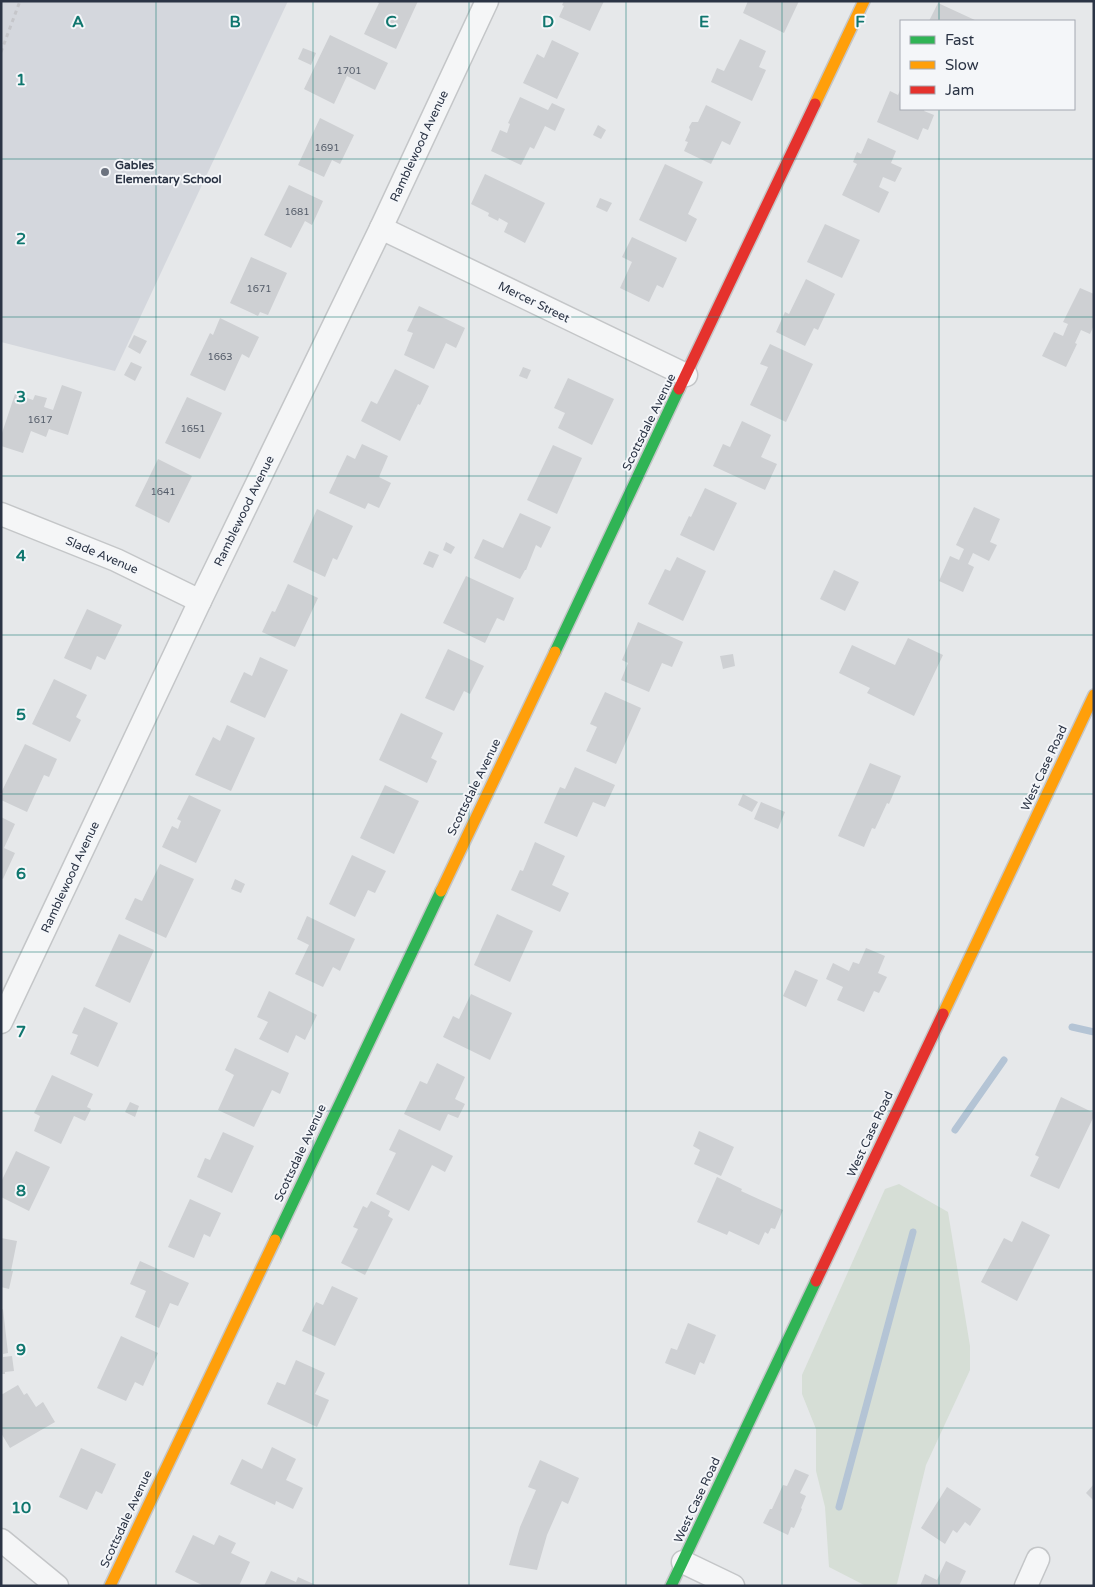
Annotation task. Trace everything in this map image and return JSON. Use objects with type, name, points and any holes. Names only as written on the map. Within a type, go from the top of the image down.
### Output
[{"type":"street","name":"Ramblewood Avenue","points":[[1,1022],[200,601],[381,228],[487,1]]},
{"type":"street","name":"Scottsdale Avenue","points":[[110,1586],[404,964],[864,1]]},
{"type":"street","name":"Mercer Street","points":[[381,228],[686,375]]},
{"type":"street","name":"Slade Avenue","points":[[1,514],[116,560],[200,601]]},
{"type":"street","name":"West Case Road","points":[[671,1586],[1094,695]]},
{"type":"street","points":[[1,1540],[57,1586]]},
{"type":"street","points":[[1026,1586],[1038,1559]]},
{"type":"street","points":[[683,1562],[733,1586]]},
{"type":"path","points":[[1,52],[20,1]]},
{"type":"shaded area","name":"Gables Elementary School","points":[[1,1],[288,1],[115,371],[1,342]]},
{"type":"shaded area","points":[[899,1184],[948,1212],[970,1346],[970,1370],[926,1465],[897,1584],[894,1586],[866,1586],[829,1567],[825,1507],[816,1471],[816,1429],[802,1394],[802,1375],[885,1189]]},
{"type":"building","points":[[375,1],[418,1],[396,49],[364,34],[379,3]]},
{"type":"building","points":[[564,1],[604,1],[590,31],[559,17]]},
{"type":"building","points":[[748,1],[799,1],[784,33],[743,13]]},
{"type":"building","points":[[938,3],[975,20],[930,20]]},
{"type":"building","points":[[330,35],[388,63],[375,90],[347,76],[334,104],[304,89]]},
{"type":"building","points":[[740,39],[766,51],[759,67],[766,70],[752,101],[711,82],[717,68],[724,71]]},
{"type":"building","points":[[552,40],[579,53],[557,99],[523,83],[537,54],[544,58]]},
{"type":"building","points":[[303,48],[316,53],[311,65],[298,59]]},
{"type":"building","points":[[900,90],[900,110],[924,110],[934,115],[928,130],[923,128],[918,140],[877,122],[890,91],[898,95]]},
{"type":"building","points":[[520,97],[548,110],[552,103],[565,109],[555,131],[545,126],[534,149],[530,147],[521,165],[491,151],[500,130],[507,133],[510,124],[508,123]]},
{"type":"building","points":[[706,105],[741,122],[730,145],[722,141],[711,164],[684,151],[688,142],[685,141],[690,130],[689,127],[692,122],[698,122]]},
{"type":"building","points":[[320,118],[354,135],[340,164],[332,160],[324,177],[298,165]]},
{"type":"building","points":[[598,125],[606,130],[601,139],[593,135]]},
{"type":"building","points":[[868,138],[896,151],[891,163],[902,168],[895,182],[883,177],[879,187],[889,192],[879,213],[842,195],[857,164],[853,162],[857,152],[861,154]]},
{"type":"building","points":[[665,164],[703,182],[688,214],[697,219],[686,242],[639,220]]},
{"type":"building","points":[[485,174],[545,203],[525,243],[504,232],[508,223],[499,218],[498,221],[488,216],[489,213],[471,204]]},
{"type":"building","points":[[289,185],[323,201],[312,225],[305,221],[291,248],[264,235]]},
{"type":"building","points":[[600,198],[612,203],[607,212],[596,207]]},
{"type":"building","points":[[825,224],[860,240],[842,278],[807,262]]},
{"type":"building","points":[[632,237],[677,258],[663,288],[657,285],[649,302],[620,288],[632,262],[622,257]]},
{"type":"building","points":[[251,257],[287,273],[268,315],[260,312],[258,316],[230,303]]},
{"type":"building","points":[[806,279],[835,294],[818,330],[814,328],[805,346],[776,332],[785,312],[789,314]]},
{"type":"building","points":[[1080,288],[1094,294],[1094,325],[1090,334],[1081,330],[1075,343],[1077,344],[1066,367],[1042,356],[1054,332],[1063,336],[1068,324],[1063,322]]},
{"type":"building","points":[[419,306],[465,328],[456,348],[446,343],[434,369],[404,355],[413,333],[407,331]]},
{"type":"building","points":[[220,318],[259,337],[249,358],[242,354],[225,391],[190,375],[210,333],[213,335]]},
{"type":"building","points":[[134,335],[147,341],[140,354],[128,347]]},
{"type":"building","points":[[770,344],[813,364],[786,422],[750,405],[768,367],[760,364]]},
{"type":"building","points":[[131,362],[142,367],[135,381],[124,375]]},
{"type":"building","points":[[523,367],[531,370],[527,379],[519,376]]},
{"type":"building","points":[[395,369],[429,386],[400,441],[361,421],[371,401],[377,404]]},
{"type":"building","points":[[568,378],[614,399],[592,445],[558,428],[565,413],[554,408]]},
{"type":"building","points":[[62,385],[82,392],[68,435],[49,429],[46,437],[31,431],[23,453],[1,446],[1,436],[15,394],[33,400],[35,395],[47,398],[44,407],[53,410]]},
{"type":"building","points":[[187,397],[222,413],[200,459],[165,443]]},
{"type":"building","points":[[742,421],[771,435],[761,457],[777,464],[765,490],[713,466],[723,444],[730,447]]},
{"type":"building","points":[[362,444],[388,456],[379,477],[391,483],[379,508],[368,503],[365,509],[329,493],[347,455],[355,459]]},
{"type":"building","points":[[553,445],[582,458],[557,514],[527,500]]},
{"type":"building","points":[[158,459],[192,476],[169,523],[135,506]]},
{"type":"building","points":[[705,488],[737,503],[714,551],[680,535]]},
{"type":"building","points":[[974,507],[1000,519],[990,542],[997,545],[989,561],[973,553],[968,564],[974,567],[963,592],[939,581],[950,556],[959,560],[964,549],[956,545]]},
{"type":"building","points":[[317,509],[353,526],[337,560],[333,558],[325,577],[293,562]]},
{"type":"building","points":[[520,513],[551,527],[541,548],[536,545],[526,570],[520,579],[474,558],[483,539],[503,548]]},
{"type":"building","points":[[446,542],[455,547],[451,554],[443,550]]},
{"type":"building","points":[[429,551],[439,555],[433,568],[423,564]]},
{"type":"building","points":[[677,557],[706,571],[683,621],[648,604],[665,569],[670,571]]},
{"type":"building","points":[[834,570],[859,582],[845,611],[820,599]]},
{"type":"building","points":[[466,576],[514,598],[504,621],[497,618],[485,643],[443,623]]},
{"type":"building","points":[[288,584],[318,598],[295,647],[262,632],[272,611],[275,612]]},
{"type":"building","points":[[87,609],[122,625],[105,660],[97,656],[91,670],[64,658]]},
{"type":"building","points":[[638,622],[683,642],[672,667],[662,663],[649,692],[621,680],[628,663],[622,660]]},
{"type":"building","points":[[908,638],[943,655],[914,716],[867,693],[870,688],[839,673],[852,645],[895,665]]},
{"type":"building","points":[[448,649],[484,666],[470,694],[464,691],[454,711],[425,698]]},
{"type":"building","points":[[733,654],[735,666],[723,669],[720,656]]},
{"type":"building","points":[[260,657],[288,670],[265,718],[230,702],[244,672],[252,676]]},
{"type":"building","points":[[54,679],[87,695],[76,717],[81,720],[70,742],[32,724]]},
{"type":"building","points":[[605,692],[641,708],[616,764],[586,751],[597,727],[590,724]]},
{"type":"building","points":[[401,713],[443,733],[431,758],[437,761],[427,783],[379,760]]},
{"type":"building","points":[[227,725],[255,738],[231,791],[195,775],[213,737],[220,741]]},
{"type":"building","points":[[25,744],[57,759],[49,777],[44,775],[27,812],[1,800],[1,793]]},
{"type":"building","points":[[870,763],[901,776],[889,804],[887,803],[875,829],[872,828],[864,847],[838,836]]},
{"type":"building","points":[[575,767],[615,785],[605,807],[593,802],[577,837],[544,823],[560,787],[565,789]]},
{"type":"building","points":[[385,785],[419,801],[394,854],[360,838]]},
{"type":"building","points":[[743,794],[758,802],[752,812],[738,805]]},
{"type":"building","points":[[189,795],[221,810],[196,863],[162,847],[172,826],[178,829],[181,821],[177,819]]},
{"type":"building","points":[[761,802],[785,812],[778,829],[754,819]]},
{"type":"building","points":[[1,817],[15,824],[4,848],[15,853],[3,879],[1,878]]},
{"type":"building","points":[[535,842],[565,856],[552,885],[569,893],[560,912],[511,890],[520,870],[523,871]]},
{"type":"building","points":[[352,855],[386,871],[375,893],[368,890],[355,917],[329,904]]},
{"type":"building","points":[[160,864],[194,879],[166,938],[125,919],[135,898],[142,901]]},
{"type":"building","points":[[235,879],[245,884],[241,893],[231,889]]},
{"type":"building","points":[[497,914],[533,931],[510,982],[474,965]]},
{"type":"building","points":[[307,916],[355,939],[340,971],[333,967],[323,987],[295,974],[309,945],[297,939]]},
{"type":"building","points":[[119,934],[154,950],[130,1003],[95,986]]},
{"type":"building","points":[[866,948],[885,956],[878,973],[887,977],[879,993],[874,991],[864,1012],[837,1000],[843,987],[826,979],[833,963],[849,971],[853,962],[859,964]]},
{"type":"building","points":[[795,970],[818,980],[806,1007],[783,996]]},
{"type":"building","points":[[269,991],[317,1015],[305,1040],[296,1035],[288,1053],[259,1039],[268,1022],[257,1017]]},
{"type":"building","points":[[471,994],[512,1013],[490,1060],[443,1037],[453,1016],[459,1019]]},
{"type":"building","points":[[84,1007],[118,1023],[98,1067],[70,1054],[78,1035],[72,1033]]},
{"type":"building","points":[[235,1048],[289,1073],[280,1094],[272,1090],[254,1127],[218,1110],[234,1075],[225,1070]]},
{"type":"building","points":[[437,1063],[465,1077],[455,1099],[465,1104],[458,1118],[448,1114],[440,1131],[404,1114],[420,1081],[427,1084]]},
{"type":"building","points":[[52,1075],[93,1094],[87,1107],[91,1109],[85,1121],[74,1116],[61,1144],[34,1131],[40,1116],[34,1113]]},
{"type":"building","points":[[1061,1097],[1094,1113],[1094,1116],[1059,1189],[1030,1176],[1039,1157],[1035,1155]]},
{"type":"building","points":[[130,1102],[139,1106],[135,1117],[125,1112]]},
{"type":"building","points":[[399,1129],[453,1156],[445,1172],[432,1165],[409,1211],[376,1194],[396,1153],[389,1150]]},
{"type":"building","points":[[699,1131],[734,1147],[721,1176],[694,1164],[700,1150],[693,1146]]},
{"type":"building","points":[[223,1132],[254,1146],[232,1193],[197,1177],[205,1158],[210,1160]]},
{"type":"building","points":[[16,1151],[50,1167],[29,1211],[1,1197],[1,1182]]},
{"type":"building","points":[[717,1177],[742,1189],[741,1191],[783,1210],[775,1229],[771,1228],[768,1234],[765,1232],[759,1245],[729,1231],[727,1235],[697,1222]]},
{"type":"building","points":[[190,1199],[221,1213],[210,1237],[204,1234],[194,1258],[168,1247]]},
{"type":"building","points":[[371,1201],[390,1211],[388,1216],[393,1219],[365,1275],[341,1263],[358,1229],[353,1227],[363,1206],[367,1208]]},
{"type":"building","points":[[1022,1221],[1050,1235],[1017,1301],[981,1282],[1004,1238],[1012,1242]]},
{"type":"building","points":[[1,1238],[17,1241],[9,1289],[1,1287]]},
{"type":"building","points":[[140,1261],[189,1283],[178,1306],[170,1303],[159,1328],[135,1317],[146,1291],[130,1284]]},
{"type":"building","points":[[332,1286],[358,1298],[335,1346],[302,1331],[316,1302],[323,1305]]},
{"type":"building","points":[[3,1309],[8,1353],[3,1354],[3,1357],[12,1356],[14,1371],[1,1374],[1,1310]]},
{"type":"building","points":[[688,1323],[716,1335],[704,1364],[700,1362],[695,1375],[665,1363],[671,1348],[677,1350]]},
{"type":"building","points":[[121,1336],[158,1353],[143,1386],[135,1382],[126,1401],[97,1388]]},
{"type":"building","points":[[296,1360],[325,1373],[315,1394],[329,1400],[317,1427],[267,1404],[277,1382],[285,1385]]},
{"type":"building","points":[[18,1385],[24,1395],[27,1393],[36,1407],[43,1402],[55,1422],[10,1448],[1,1433],[1,1395]]},
{"type":"building","points":[[272,1447],[296,1459],[286,1480],[303,1488],[293,1509],[276,1501],[275,1505],[230,1484],[242,1459],[262,1469]]},
{"type":"building","points":[[81,1448],[116,1464],[102,1494],[96,1491],[87,1510],[59,1497]]},
{"type":"building","points":[[540,1460],[579,1478],[568,1504],[562,1501],[547,1535],[537,1570],[509,1565],[520,1527],[536,1490],[528,1487]]},
{"type":"building","points":[[795,1469],[809,1475],[800,1493],[806,1496],[802,1509],[794,1528],[791,1527],[788,1535],[763,1523],[783,1485],[787,1486]]},
{"type":"building","points":[[1094,1484],[1094,1501],[1086,1493]]},
{"type":"building","points":[[947,1487],[981,1509],[970,1526],[965,1522],[957,1533],[953,1530],[945,1544],[921,1528]]},
{"type":"building","points":[[193,1535],[214,1545],[219,1535],[236,1543],[231,1553],[250,1562],[239,1586],[204,1586],[175,1572]]},
{"type":"building","points":[[946,1561],[966,1571],[959,1586],[920,1586],[925,1574],[937,1580]]},
{"type":"building","points":[[271,1571],[296,1582],[298,1577],[318,1586],[264,1586]]},
{"type":"waterway","points":[[1072,1027],[1094,1032]]},
{"type":"waterway","points":[[955,1130],[1004,1060]]},
{"type":"waterway","points":[[839,1507],[913,1232]]},
{"type":"traffic: fast","points":[[555,652],[679,389]]},
{"type":"traffic: fast","points":[[275,1240],[441,891]]},
{"type":"traffic: fast","points":[[671,1586],[816,1281]]},
{"type":"traffic: slow","points":[[815,104],[864,1]]},
{"type":"traffic: slow","points":[[441,891],[555,652]]},
{"type":"traffic: slow","points":[[943,1014],[1094,695]]},
{"type":"traffic: slow","points":[[110,1586],[275,1240]]},
{"type":"traffic: jam","points":[[679,389],[815,104]]},
{"type":"traffic: jam","points":[[816,1281],[943,1014]]},
{"type":"place","name":"Gables Elementary School","points":[[105,172]]}]
